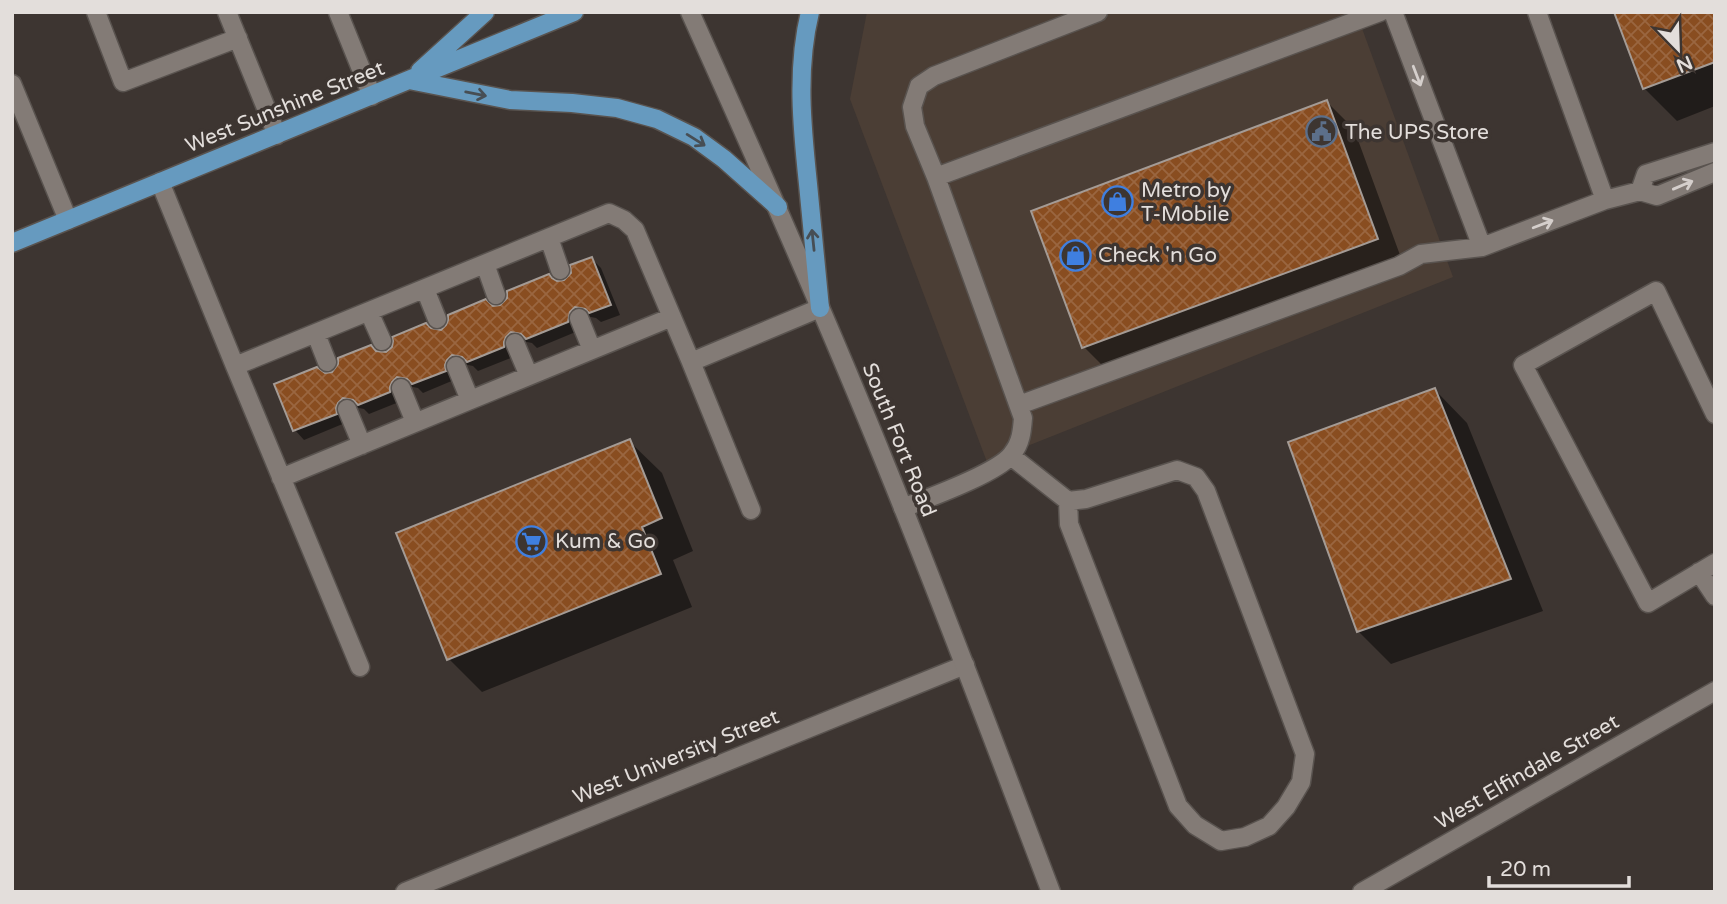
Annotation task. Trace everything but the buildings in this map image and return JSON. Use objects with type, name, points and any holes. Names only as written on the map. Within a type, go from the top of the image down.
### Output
[{"type":"main road","points":[[409,80],[485,12]]},
{"type":"main road","name":"West Sunshine Street","points":[[12,243],[574,12]]},
{"type":"main road","points":[[810,12],[802,68],[801,117],[820,308]]},
{"type":"main road","points":[[409,80],[510,100],[617,108],[657,119],[694,137],[724,159],[778,207]]},
{"type":"street","points":[[96,12],[123,82],[237,38]]},
{"type":"street","points":[[227,12],[277,135]]},
{"type":"street","points":[[338,12],[372,96]]},
{"type":"street","name":"South Fort Road","points":[[690,12],[778,207],[903,508],[1051,892]]},
{"type":"street","points":[[903,508],[992,470],[1011,456],[1021,440],[1024,418],[936,177],[915,127],[912,107],[919,86],[934,76],[1098,12]]},
{"type":"street","points":[[936,177],[1380,12]]},
{"type":"street","points":[[1393,12],[1482,247]]},
{"type":"street","points":[[1536,12],[1605,200]]},
{"type":"street","points":[[12,84],[68,220]]},
{"type":"street","points":[[1640,191],[1646,174],[1715,152]]},
{"type":"street","points":[[1019,405],[1399,266],[1421,254],[1482,247],[1605,200],[1640,191],[1657,196],[1715,172]]},
{"type":"street","points":[[160,182],[360,667]]},
{"type":"street","points":[[235,366],[609,213],[624,220],[635,230],[751,510]]},
{"type":"street","points":[[549,238],[560,270]]},
{"type":"street","points":[[485,264],[496,295]]},
{"type":"street","points":[[425,289],[437,319]]},
{"type":"street","points":[[1715,414],[1656,291],[1523,365],[1648,603],[1707,567],[1715,596]]},
{"type":"street","points":[[691,362],[820,308]]},
{"type":"street","points":[[369,312],[382,341]]},
{"type":"street","points":[[281,478],[672,317]]},
{"type":"street","points":[[579,318],[592,350]]},
{"type":"street","points":[[316,334],[327,362]]},
{"type":"street","points":[[515,343],[529,376]]},
{"type":"street","points":[[456,366],[470,400]]},
{"type":"street","points":[[401,388],[415,422]]},
{"type":"street","points":[[347,410],[362,445]]},
{"type":"street","points":[[1011,456],[1068,501],[1086,499],[1177,470],[1196,477],[1206,491],[1305,754],[1301,782],[1286,807],[1269,826],[1245,837],[1221,841],[1195,825],[1178,806],[1069,524],[1068,501]]},
{"type":"street","name":"West University Street","points":[[405,892],[965,665]]},
{"type":"street","name":"West Elfindale Street","points":[[1362,892],[1715,691]]},
{"type":"shaded area","points":[[867,12],[1356,12],[1453,277],[987,462],[850,99]]},
{"type":"place","name":"The UPS Store","points":[[1322,132]]},
{"type":"place","name":"Metro by T-Mobile","points":[[1118,202]]},
{"type":"place","name":"Check 'n Go","points":[[1075,255]]},
{"type":"place","name":"Kum & Go","points":[[532,541]]}]
